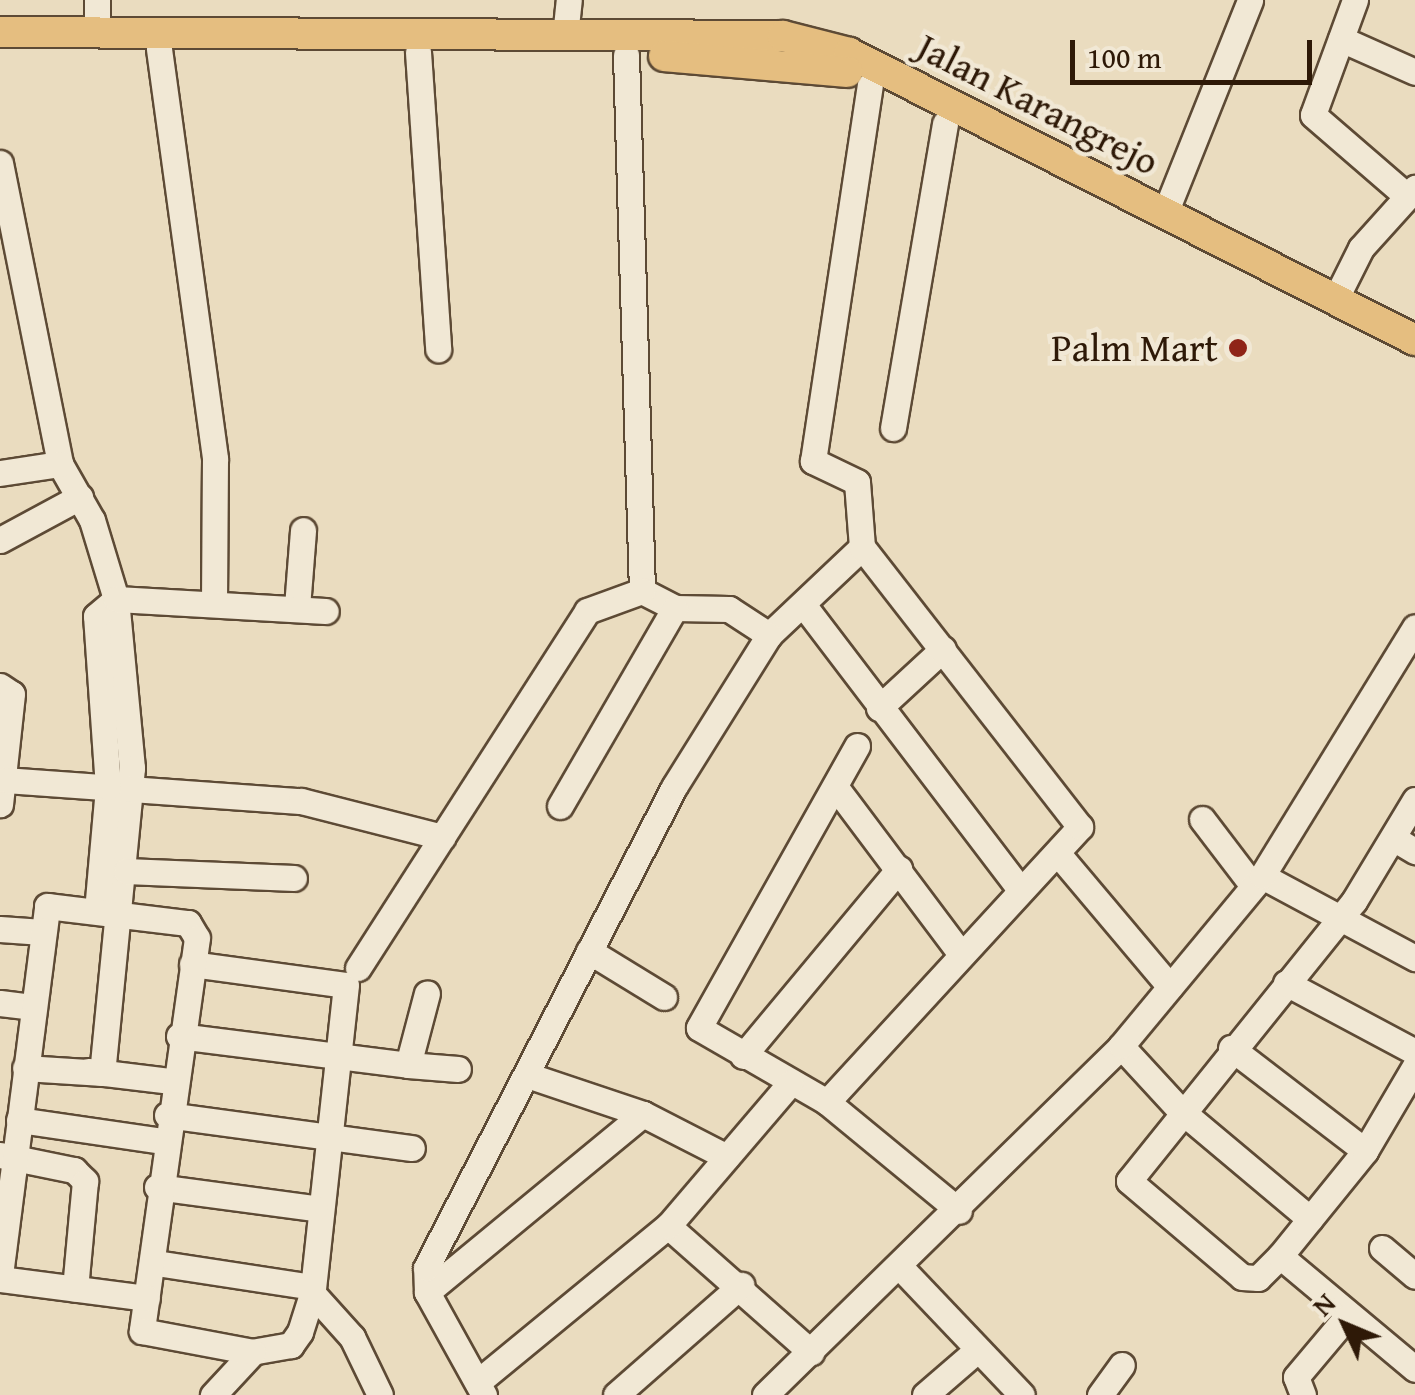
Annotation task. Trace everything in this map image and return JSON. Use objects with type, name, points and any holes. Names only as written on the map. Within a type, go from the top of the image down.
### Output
[{"type":"main road","name":"Jalan Karangrejo","points":[[0,32],[508,44],[626,54],[780,59],[870,85],[945,123],[1165,213],[1335,300],[1413,350]]},
{"type":"main road","name":"Jalan Karangrejo","points":[[0,48],[418,52],[565,36],[816,44],[1413,350]]},
{"type":"street","points":[[97,0],[98,32]]},
{"type":"street","points":[[565,36],[569,0]]},
{"type":"street","points":[[1165,213],[1250,0]]},
{"type":"street","points":[[1335,300],[1362,248],[1412,192],[1315,120],[1355,0]]},
{"type":"street","points":[[1341,39],[1415,72]]},
{"type":"street","points":[[159,48],[215,460],[214,602]]},
{"type":"street","points":[[418,52],[438,350]]},
{"type":"street","points":[[626,54],[642,591]]},
{"type":"street","points":[[827,1102],[958,950],[1079,833],[1074,816],[862,547],[860,487],[818,466],[813,450],[870,85]]},
{"type":"street","points":[[893,428],[945,123]]},
{"type":"street","points":[[0,164],[60,464],[80,497],[116,599],[126,870],[109,912]]},
{"type":"street","points":[[0,473],[60,464]]},
{"type":"street","points":[[0,540],[80,497]]},
{"type":"street","points":[[297,607],[303,530]]},
{"type":"street","points":[[790,1082],[668,1226],[482,1388],[428,1292],[426,1268],[589,951],[769,635],[806,607],[862,547]]},
{"type":"street","points":[[358,968],[594,602],[642,591],[675,608],[720,605],[769,635]]},
{"type":"street","points":[[116,599],[326,611]]},
{"type":"street","points":[[806,607],[878,708],[1019,888]]},
{"type":"street","points":[[560,806],[675,608]]},
{"type":"street","points":[[765,1395],[901,1268],[1121,1046],[1258,881],[1415,627]]},
{"type":"street","points":[[878,708],[943,649]]},
{"type":"street","points":[[0,686],[12,694],[2,792],[120,787],[301,801],[442,838]]},
{"type":"street","points":[[856,746],[837,788],[700,1021],[703,1036],[827,1102],[959,1211]]},
{"type":"street","points":[[16,1076],[102,1072],[109,912],[120,787]]},
{"type":"street","points":[[837,788],[958,950]]},
{"type":"street","points":[[1415,800],[1404,845],[1133,1165],[1134,1191],[1242,1277],[1258,1278],[1365,1152],[1415,1066]]},
{"type":"street","points":[[1202,819],[1258,881],[1415,958]]},
{"type":"street","points":[[1058,855],[1170,986]]},
{"type":"street","points":[[744,1056],[899,869]]},
{"type":"street","points":[[126,870],[294,878]]},
{"type":"street","points":[[147,1298],[0,1277],[7,1156],[19,1120],[16,1076],[32,1008],[40,932],[53,903],[195,925],[157,1187],[156,1262],[147,1298],[144,1335],[253,1352],[296,1342],[313,1291],[316,1208],[346,985],[192,964]]},
{"type":"street","points":[[0,929],[40,932]]},
{"type":"street","points":[[589,951],[664,997]]},
{"type":"street","points":[[1286,982],[1415,1052]]},
{"type":"street","points":[[408,1064],[427,993]]},
{"type":"street","points":[[0,1002],[32,1008]]},
{"type":"street","points":[[179,1036],[458,1069]]},
{"type":"street","points":[[1121,1046],[1179,1109],[1310,1220]]},
{"type":"street","points":[[1231,1048],[1365,1152]]},
{"type":"street","points":[[88,1072],[171,1082]]},
{"type":"street","points":[[527,1076],[643,1114],[727,1157]]},
{"type":"street","points":[[428,1292],[643,1114]]},
{"type":"street","points":[[19,1120],[326,1132],[412,1148]]},
{"type":"street","points":[[7,1156],[85,1181],[75,1289]]},
{"type":"street","points":[[157,1187],[316,1208]]},
{"type":"street","points":[[668,1226],[741,1285],[811,1352]]},
{"type":"street","points":[[1382,1248],[1415,1276]]},
{"type":"street","points":[[1280,1256],[1415,1369]]},
{"type":"street","points":[[156,1262],[313,1291],[376,1387],[350,1395]]},
{"type":"street","points":[[901,1268],[976,1351],[996,1385],[1022,1395]]},
{"type":"street","points":[[616,1395],[741,1285]]},
{"type":"street","points":[[1302,1395],[1296,1377],[1349,1314]]},
{"type":"street","points":[[925,1395],[976,1351]]},
{"type":"street","points":[[213,1395],[253,1352]]},
{"type":"street","points":[[1100,1395],[1122,1365]]},
{"type":"place","name":"Palm Mart","points":[[1238,348]]}]
